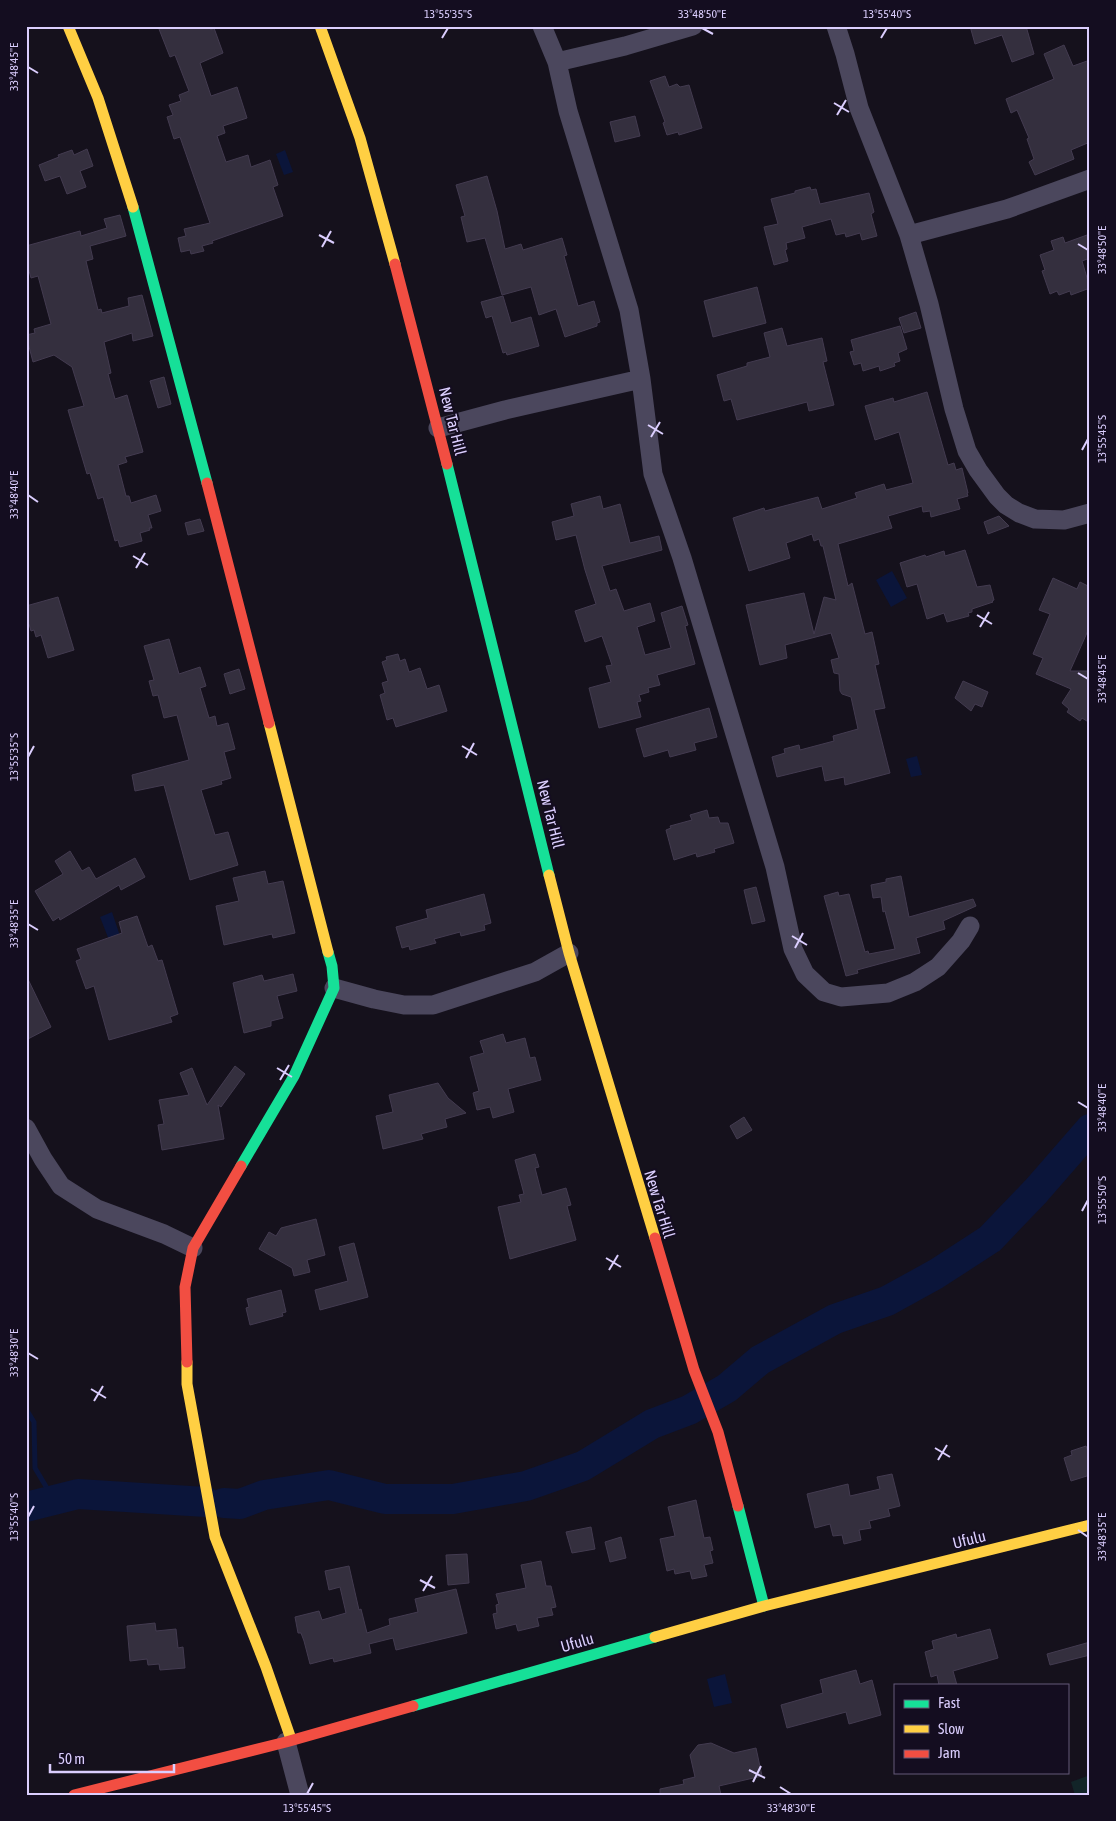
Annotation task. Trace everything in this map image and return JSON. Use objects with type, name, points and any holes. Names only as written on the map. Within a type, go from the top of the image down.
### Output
[{"type":"street","points":[[68,26],[98,98],[132,202],[184,394],[332,966],[334,988],[294,1076],[193,1248],[186,1287],[187,1384],[214,1537],[266,1667],[288,1741],[300,1795]]},
{"type":"street","name":"New Tar Hill","points":[[320,26],[360,138],[378,197],[438,428],[569,953],[694,1370],[718,1432],[764,1606]]},
{"type":"street","points":[[542,26],[557,62],[568,111],[629,310],[641,379],[650,456],[657,490],[672,526],[682,558],[775,867],[794,949],[805,974],[824,992],[841,997],[888,994],[915,982],[938,967],[961,941],[970,926]]},
{"type":"street","points":[[557,62],[625,46],[693,26]]},
{"type":"street","points":[[836,26],[859,108],[909,235],[929,304],[954,409],[967,451],[997,496],[1006,505],[1019,513],[1035,519],[1064,520],[1090,513]]},
{"type":"street","points":[[909,235],[1007,209],[1090,179]]},
{"type":"street","points":[[438,428],[505,410],[641,379]]},
{"type":"street","points":[[334,988],[404,1005],[433,1004],[535,972],[569,953]]},
{"type":"street","points":[[26,1128],[61,1186],[97,1209],[164,1234],[193,1248]]},
{"type":"street","name":"Ufulu","points":[[74,1795],[288,1741],[764,1606],[1041,1539],[1090,1525]]},
{"type":"shaded area","points":[[1090,1775],[1090,1795],[1075,1795],[1071,1782]]},
{"type":"water","points":[[285,150],[293,172],[284,175],[276,154]]},
{"type":"water","points":[[892,571],[907,598],[891,607],[876,580]]},
{"type":"water","points":[[917,756],[922,775],[911,777],[906,759]]},
{"type":"water","points":[[112,912],[120,936],[109,940],[100,917]]},
{"type":"water","points":[[725,1674],[732,1703],[714,1707],[707,1679]]},
{"type":"building","points":[[166,26],[209,26],[211,30],[214,28],[223,53],[200,63],[211,96],[237,87],[247,118],[223,126],[225,133],[217,136],[226,162],[248,155],[251,167],[270,160],[278,185],[273,187],[283,216],[212,241],[213,243],[202,246],[204,251],[191,254],[190,250],[181,252],[178,238],[186,236],[184,229],[210,223],[180,137],[174,139],[167,117],[173,115],[169,105],[181,101],[179,95],[189,91],[175,55],[170,57],[159,29]]},
{"type":"building","points":[[970,26],[1026,26],[1034,54],[1012,62],[1002,35],[975,44]]},
{"type":"building","points":[[1064,45],[1073,66],[1090,60],[1090,142],[1071,150],[1074,159],[1035,175],[1029,162],[1034,159],[1027,139],[1029,138],[1017,110],[1011,113],[1006,99],[1054,79],[1044,54]]},
{"type":"building","points":[[665,76],[669,87],[677,84],[680,87],[689,85],[702,128],[679,135],[678,132],[667,135],[663,123],[665,122],[650,81]]},
{"type":"building","points":[[635,116],[640,136],[615,142],[610,122]]},
{"type":"building","points":[[87,149],[93,166],[80,171],[86,187],[67,194],[60,176],[45,181],[39,165],[72,150],[74,155]]},
{"type":"building","points":[[487,176],[505,249],[521,244],[523,250],[562,238],[567,255],[564,256],[578,306],[594,301],[600,322],[597,323],[597,326],[565,337],[556,309],[539,315],[531,287],[502,295],[485,238],[467,242],[461,217],[465,216],[456,185]]},
{"type":"building","points":[[810,187],[811,190],[816,189],[820,204],[869,193],[874,212],[871,214],[877,236],[862,240],[860,233],[846,237],[845,233],[836,235],[831,219],[802,227],[805,238],[786,243],[787,249],[785,250],[788,261],[774,265],[764,227],[778,224],[771,199]]},
{"type":"building","points":[[120,215],[126,236],[90,246],[93,259],[86,261],[98,310],[101,309],[102,313],[129,306],[128,298],[142,295],[153,336],[133,341],[132,333],[104,342],[111,373],[108,374],[115,399],[127,395],[143,452],[125,457],[127,462],[118,465],[126,496],[129,496],[131,503],[156,495],[161,511],[148,515],[152,528],[140,533],[142,541],[120,547],[118,540],[115,541],[103,497],[98,499],[90,473],[87,474],[68,410],[84,406],[72,367],[54,355],[33,362],[26,335],[35,333],[34,329],[51,324],[38,276],[31,278],[26,260],[26,246],[80,231],[81,236],[107,228],[104,219]]},
{"type":"building","points":[[1087,235],[1090,244],[1090,258],[1082,261],[1090,288],[1071,295],[1070,291],[1059,295],[1057,291],[1050,294],[1042,271],[1045,270],[1040,255],[1054,250],[1051,241],[1063,237],[1065,243]]},
{"type":"building","points":[[757,287],[766,323],[713,337],[704,301]]},
{"type":"building","points":[[503,296],[511,323],[531,317],[539,346],[507,355],[506,352],[503,353],[492,316],[486,318],[481,302]]},
{"type":"building","points":[[916,312],[921,328],[904,333],[899,318]]},
{"type":"building","points":[[900,326],[907,349],[898,353],[900,361],[894,363],[895,366],[880,371],[879,366],[863,371],[861,363],[854,365],[850,352],[854,351],[851,340]]},
{"type":"building","points":[[782,328],[787,346],[822,338],[827,361],[823,362],[834,405],[809,411],[807,402],[737,420],[731,399],[724,401],[717,375],[747,366],[747,363],[770,357],[764,333]]},
{"type":"building","points":[[164,377],[171,404],[158,408],[150,381]]},
{"type":"building","points":[[927,392],[948,465],[954,463],[956,470],[962,468],[968,496],[957,499],[960,509],[931,517],[930,511],[923,512],[922,506],[888,516],[892,528],[838,544],[848,586],[852,583],[865,634],[872,632],[879,664],[875,665],[885,708],[874,710],[890,773],[845,785],[844,777],[825,781],[822,766],[777,777],[772,757],[785,753],[784,749],[799,745],[800,750],[834,741],[833,736],[858,729],[851,697],[842,694],[840,691],[839,674],[834,673],[831,660],[839,658],[831,633],[785,645],[787,658],[760,665],[746,605],[804,593],[814,634],[824,597],[836,600],[823,546],[821,546],[819,539],[814,541],[812,534],[786,543],[790,558],[749,571],[733,518],[764,508],[765,511],[818,497],[822,509],[857,498],[855,493],[884,484],[886,490],[913,483],[899,432],[875,440],[865,406],[893,398],[894,402]]},
{"type":"building","points":[[600,496],[603,509],[620,504],[630,543],[659,536],[662,550],[602,566],[610,591],[616,589],[624,611],[650,603],[655,621],[637,627],[645,655],[671,648],[661,613],[682,606],[688,625],[685,626],[695,664],[657,675],[660,685],[648,688],[649,692],[639,695],[641,701],[637,702],[641,717],[599,728],[589,688],[611,682],[606,666],[612,665],[602,636],[585,642],[575,611],[596,604],[576,535],[556,540],[552,522],[574,516],[571,504]]},
{"type":"building","points":[[999,516],[1009,526],[988,534],[984,522]]},
{"type":"building","points":[[200,519],[204,531],[188,535],[185,523]]},
{"type":"building","points":[[965,550],[977,587],[990,585],[993,602],[972,609],[972,612],[968,613],[969,616],[947,622],[944,613],[927,619],[917,584],[907,587],[900,563],[944,551],[945,556]]},
{"type":"building","points":[[1053,578],[1077,589],[1080,582],[1090,587],[1090,626],[1070,671],[1090,671],[1090,723],[1082,718],[1080,721],[1067,712],[1069,709],[1062,703],[1071,689],[1036,674],[1043,658],[1033,654],[1050,614],[1039,610]]},
{"type":"building","points":[[58,597],[74,650],[48,658],[41,635],[36,637],[34,630],[31,631],[29,624],[26,625],[26,606]]},
{"type":"building","points":[[169,639],[179,674],[200,667],[206,686],[200,688],[209,718],[215,716],[217,726],[228,723],[235,749],[224,752],[231,778],[221,781],[222,784],[201,790],[215,835],[228,832],[238,865],[190,880],[164,785],[135,791],[132,775],[189,760],[177,715],[164,718],[158,695],[153,696],[149,681],[154,680],[144,646]]},
{"type":"building","points":[[398,654],[400,661],[405,659],[409,672],[420,668],[427,689],[439,685],[447,711],[396,727],[393,718],[387,720],[380,695],[385,693],[382,683],[388,681],[382,662],[387,660],[386,657]]},
{"type":"building","points":[[239,669],[245,689],[230,694],[224,674]]},
{"type":"building","points":[[963,681],[988,692],[982,707],[975,704],[971,711],[955,698]]},
{"type":"building","points":[[709,708],[717,737],[694,743],[696,750],[670,757],[668,750],[644,757],[636,729]]},
{"type":"building","points":[[707,810],[709,818],[718,817],[720,823],[728,823],[734,843],[714,849],[715,852],[697,857],[696,853],[674,860],[666,830],[671,828],[670,826],[692,820],[690,815]]},
{"type":"building","points":[[70,851],[82,871],[89,867],[96,879],[135,858],[145,877],[121,890],[119,885],[60,920],[59,917],[53,921],[35,891],[63,874],[55,861]]},
{"type":"building","points":[[265,871],[268,884],[283,881],[295,933],[273,938],[272,934],[224,945],[216,906],[239,901],[233,878]]},
{"type":"building","points":[[901,876],[909,917],[973,899],[976,906],[943,921],[945,929],[916,938],[920,953],[857,970],[858,973],[846,976],[824,896],[838,892],[839,896],[849,894],[865,952],[868,951],[869,954],[895,949],[885,911],[883,912],[881,897],[873,898],[871,885]]},
{"type":"building","points":[[756,887],[765,921],[752,924],[744,890]]},
{"type":"building","points":[[484,894],[491,923],[484,925],[485,930],[461,936],[460,932],[434,939],[436,943],[410,950],[409,946],[402,948],[396,927],[428,918],[426,910]]},
{"type":"building","points":[[137,916],[148,947],[152,945],[158,961],[162,960],[178,1014],[170,1017],[172,1022],[109,1040],[94,986],[86,989],[76,961],[81,959],[77,949],[122,933],[119,922]]},
{"type":"building","points":[[293,974],[297,991],[277,996],[283,1018],[271,1021],[271,1026],[244,1033],[233,983],[262,975],[264,981]]},
{"type":"building","points":[[26,975],[51,1027],[26,1040]]},
{"type":"building","points":[[503,1034],[506,1043],[525,1038],[530,1058],[535,1057],[541,1080],[508,1089],[514,1112],[493,1118],[490,1107],[477,1110],[473,1093],[479,1091],[470,1057],[484,1053],[480,1041]]},
{"type":"building","points":[[235,1066],[245,1074],[221,1107],[218,1105],[224,1139],[162,1150],[158,1125],[164,1124],[159,1100],[189,1095],[180,1073],[192,1068],[207,1105]]},
{"type":"building","points":[[438,1083],[448,1098],[466,1113],[445,1119],[447,1127],[421,1134],[423,1139],[383,1149],[376,1116],[393,1112],[389,1095]]},
{"type":"building","points":[[744,1117],[752,1130],[737,1139],[730,1126]]},
{"type":"building","points":[[535,1154],[539,1167],[535,1168],[542,1195],[566,1188],[571,1205],[567,1206],[576,1240],[510,1259],[498,1207],[521,1202],[519,1195],[524,1194],[515,1160]]},
{"type":"building","points":[[316,1219],[325,1255],[307,1260],[310,1272],[294,1276],[292,1268],[259,1249],[269,1232],[276,1236],[281,1228]]},
{"type":"building","points":[[354,1243],[368,1297],[320,1310],[315,1290],[348,1281],[339,1247]]},
{"type":"building","points":[[281,1290],[286,1312],[282,1313],[283,1316],[250,1325],[246,1308],[249,1307],[247,1299]]},
{"type":"building","points":[[1086,1446],[1088,1451],[1090,1451],[1090,1475],[1071,1481],[1064,1458],[1072,1455],[1071,1451]]},
{"type":"building","points":[[892,1474],[900,1506],[888,1509],[890,1516],[869,1521],[871,1528],[859,1530],[861,1540],[844,1544],[842,1535],[833,1536],[830,1524],[815,1528],[807,1494],[848,1484],[850,1496],[880,1489],[877,1477]]},
{"type":"building","points":[[696,1500],[704,1538],[710,1537],[713,1550],[710,1551],[713,1563],[704,1565],[707,1576],[692,1579],[690,1571],[675,1574],[674,1569],[667,1571],[660,1539],[675,1536],[668,1507]]},
{"type":"building","points":[[591,1527],[595,1549],[572,1553],[566,1532]]},
{"type":"building","points":[[621,1537],[626,1558],[610,1562],[605,1542]]},
{"type":"building","points":[[467,1554],[469,1583],[448,1585],[446,1555]]},
{"type":"building","points":[[541,1561],[546,1586],[551,1586],[556,1607],[551,1608],[553,1615],[537,1618],[539,1626],[518,1631],[516,1624],[496,1629],[493,1614],[497,1613],[496,1605],[499,1604],[496,1594],[526,1588],[521,1565]]},
{"type":"building","points":[[349,1566],[359,1610],[361,1609],[367,1633],[390,1625],[389,1619],[418,1612],[415,1599],[456,1589],[467,1633],[396,1650],[393,1638],[369,1644],[371,1653],[334,1662],[333,1658],[310,1664],[301,1633],[298,1633],[295,1617],[319,1611],[322,1620],[346,1613],[340,1587],[329,1590],[325,1571]]},
{"type":"building","points":[[155,1623],[156,1631],[176,1629],[178,1648],[183,1647],[185,1668],[160,1670],[159,1664],[148,1665],[147,1659],[130,1661],[127,1626]]},
{"type":"building","points":[[990,1629],[998,1658],[953,1671],[957,1684],[939,1684],[937,1675],[931,1677],[925,1652],[934,1649],[932,1641],[956,1634],[957,1638]]},
{"type":"building","points":[[1090,1642],[1090,1655],[1050,1665],[1047,1654]]},
{"type":"building","points":[[856,1670],[860,1684],[872,1680],[881,1715],[849,1724],[846,1712],[787,1728],[781,1705],[823,1693],[820,1680]]},
{"type":"building","points":[[711,1743],[734,1753],[756,1748],[762,1776],[719,1786],[721,1795],[660,1795],[660,1789],[684,1784],[683,1780],[695,1777],[690,1755],[698,1745]]},
{"type":"waterway","points":[[224,1503],[240,1504],[264,1495],[329,1485],[385,1499],[453,1499],[526,1486],[583,1466],[652,1424],[689,1410],[727,1388],[760,1360],[835,1319],[887,1301],[936,1274],[990,1239],[1036,1191],[1090,1129]]},
{"type":"waterway","points":[[26,1409],[34,1422],[35,1468],[54,1500]]},
{"type":"waterway","points":[[26,1507],[78,1494],[206,1502]]},
{"type":"traffic: fast","points":[[133,207],[207,483]]},
{"type":"traffic: fast","points":[[447,464],[549,875]]},
{"type":"traffic: fast","points":[[241,1166],[294,1076],[334,988],[332,966],[328,952]]},
{"type":"traffic: fast","points":[[738,1506],[764,1606]]},
{"type":"traffic: fast","points":[[413,1706],[655,1637]]},
{"type":"traffic: slow","points":[[68,26],[98,98],[133,207]]},
{"type":"traffic: slow","points":[[320,26],[360,138],[395,264]]},
{"type":"traffic: slow","points":[[269,723],[328,952]]},
{"type":"traffic: slow","points":[[549,875],[569,953],[655,1238]]},
{"type":"traffic: slow","points":[[187,1362],[187,1384],[215,1537],[266,1667],[291,1739]]},
{"type":"traffic: slow","points":[[655,1637],[764,1606],[1090,1525]]},
{"type":"traffic: jam","points":[[395,264],[447,464]]},
{"type":"traffic: jam","points":[[207,483],[269,723]]},
{"type":"traffic: jam","points":[[187,1362],[185,1287],[193,1248],[241,1166]]},
{"type":"traffic: jam","points":[[655,1238],[694,1370],[718,1432],[738,1506]]},
{"type":"traffic: jam","points":[[74,1795],[286,1742],[413,1706]]}]
